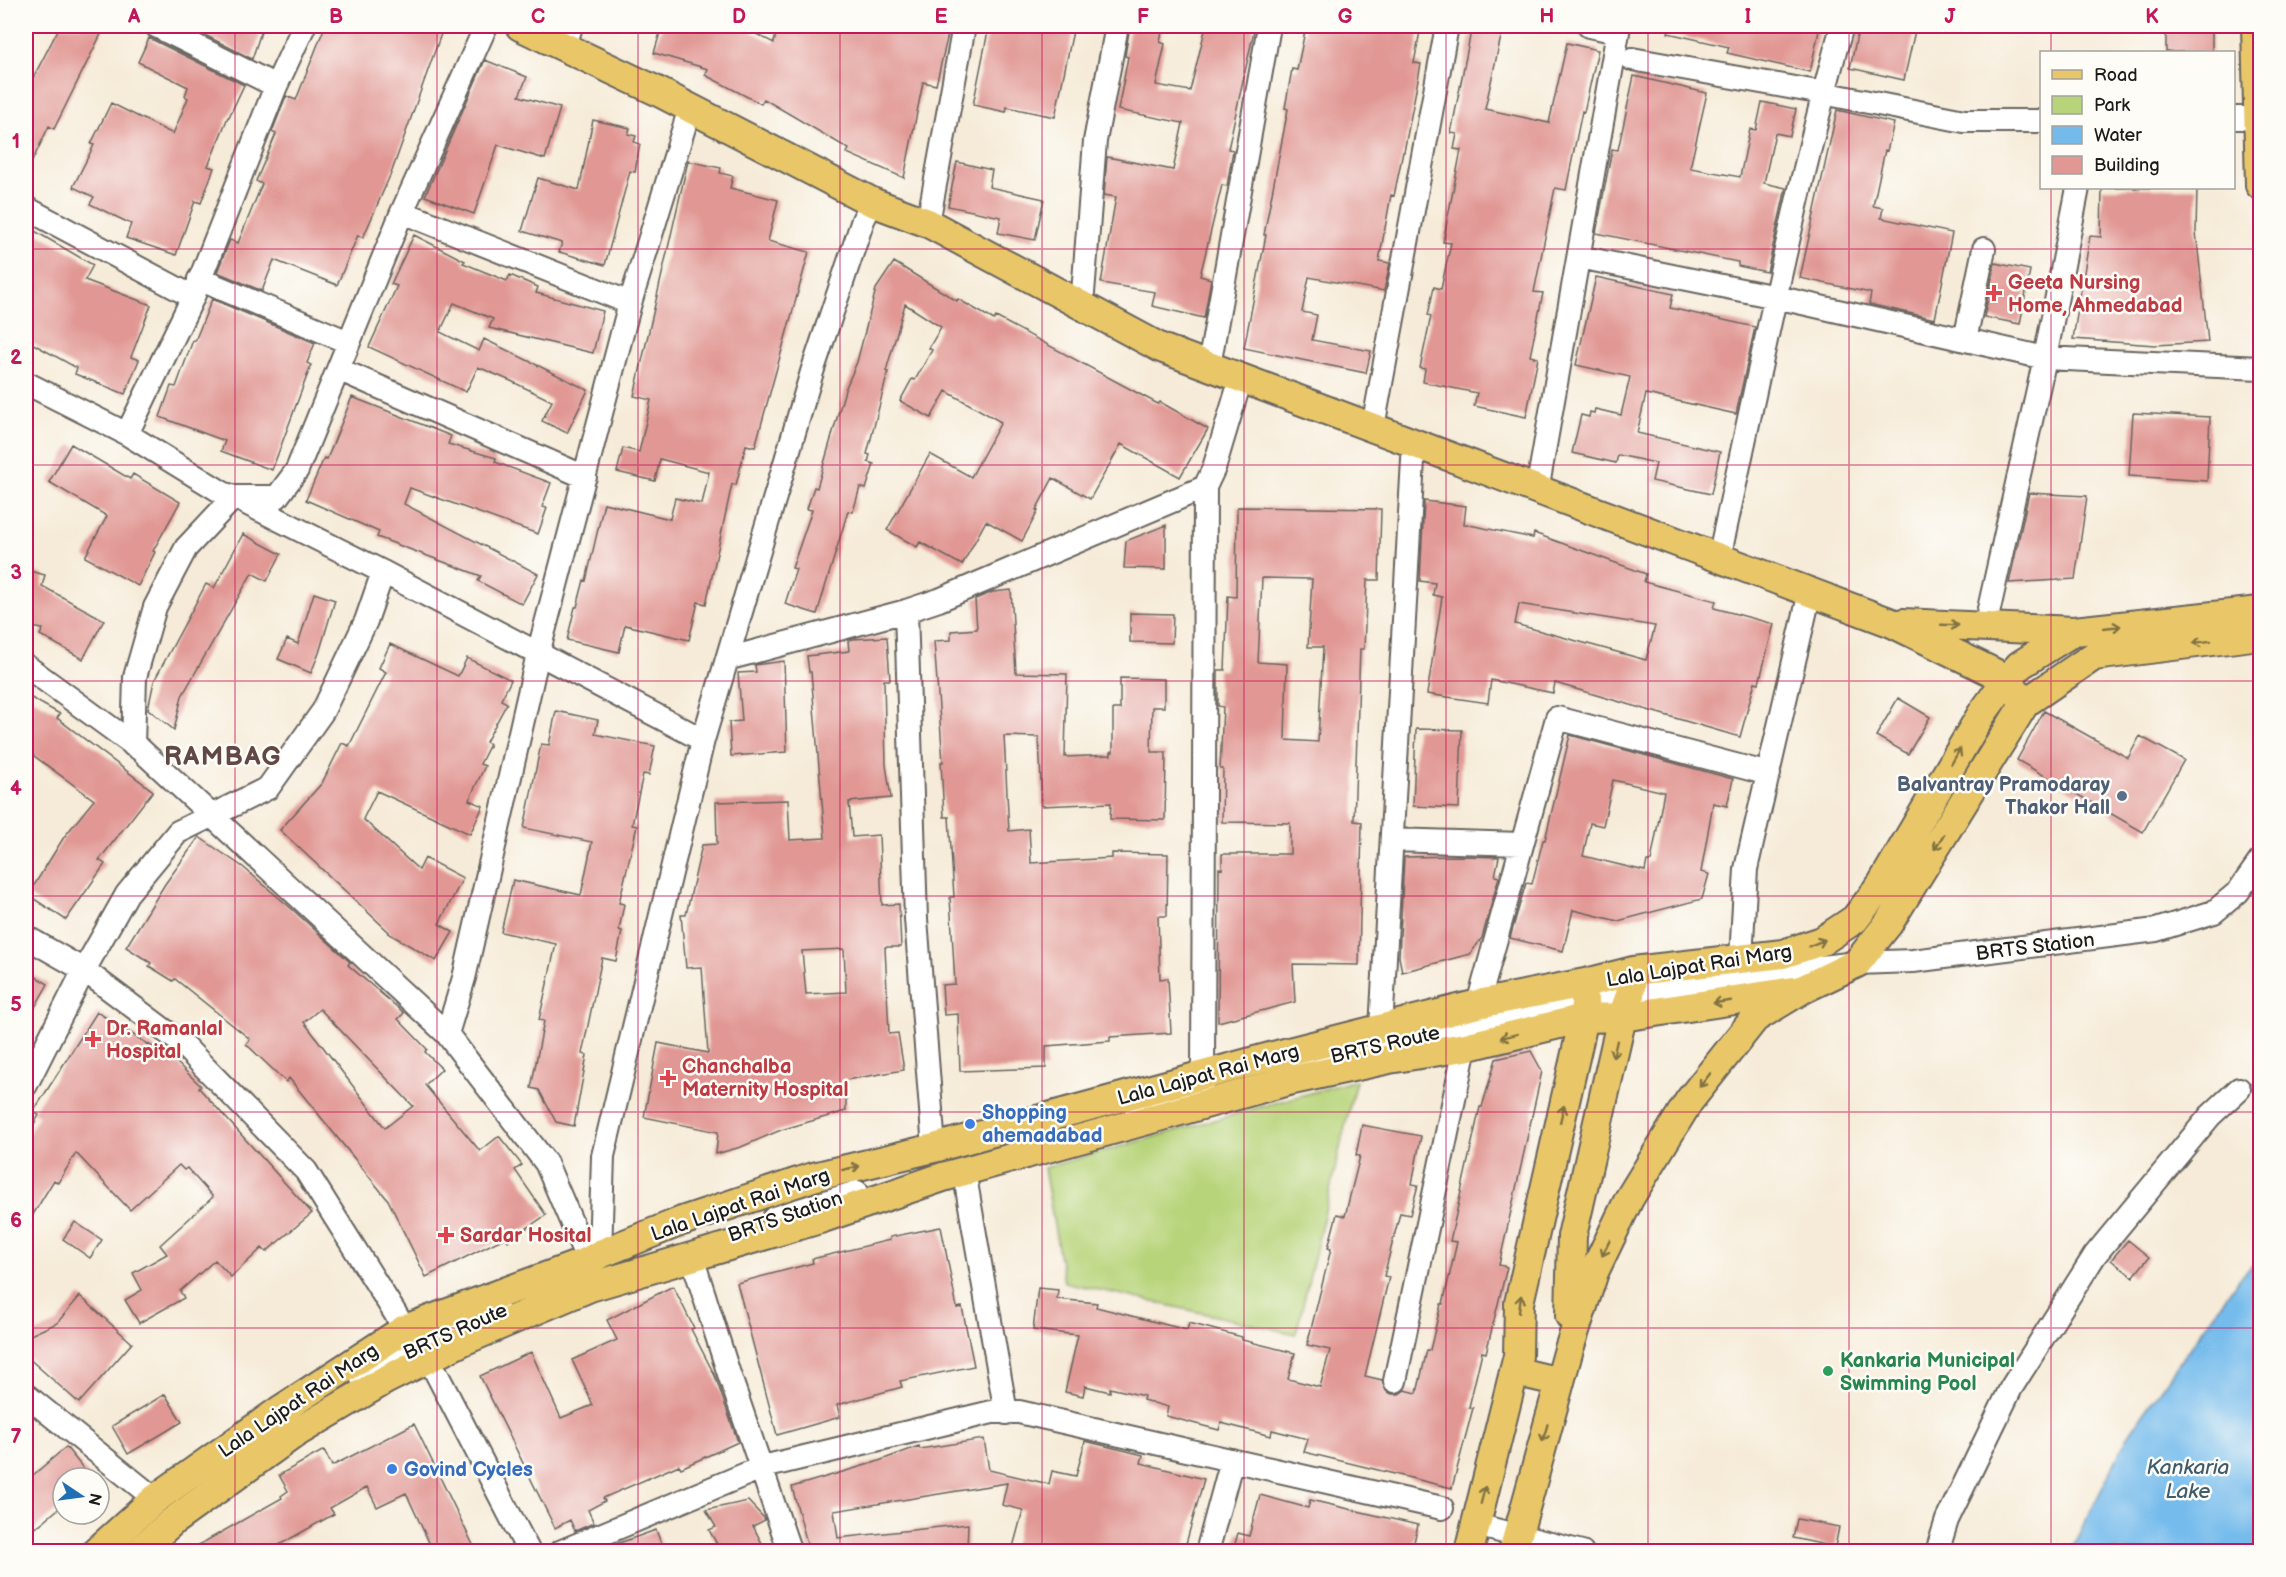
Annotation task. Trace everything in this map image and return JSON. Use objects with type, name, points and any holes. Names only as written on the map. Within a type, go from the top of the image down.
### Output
[{"type":"main road","points":[[520,26],[568,36],[690,108],[872,202],[928,223],[1161,348],[1892,623],[2007,679],[2025,703]]},
{"type":"main road","points":[[2256,26],[2246,118],[2260,185]]},
{"type":"main road","name":"Lala Lajpat Rai Marg","points":[[96,1551],[155,1499],[279,1411],[594,1258],[682,1221],[813,1177],[934,1148],[1478,1004],[1586,1001],[1628,994],[1741,959],[1783,954],[1822,941],[1855,919],[1881,885],[1981,715],[2020,665],[2074,631],[2260,611]]},
{"type":"main road","points":[[1892,623],[2074,631]]},
{"type":"main road","points":[[1515,1544],[1569,1349],[1594,1272],[1629,1199],[1689,1101],[1755,1018],[1801,990],[1857,963],[1888,924],[2025,703],[2094,656],[2260,635]]},
{"type":"main road","name":"Lala Lajpat Rai Marg","points":[[138,1551],[172,1521],[294,1434],[385,1380],[418,1345],[465,1340],[590,1287],[697,1251],[820,1219],[964,1171],[1288,1081],[1389,1059],[1465,1047],[1586,1001],[1628,994],[1801,990]]},
{"type":"main road","points":[[1569,1349],[1572,1236],[1628,994]]},
{"type":"main road","points":[[1472,1538],[1518,1356],[1519,1303],[1586,1001]]},
{"type":"main road","points":[[1514,1371],[1560,1382]]},
{"type":"street","points":[[156,26],[276,86]]},
{"type":"street","points":[[128,434],[196,288],[276,86],[304,26]]},
{"type":"street","points":[[133,745],[135,677],[155,607],[186,548],[234,497],[277,497],[297,470],[402,212],[486,26]]},
{"type":"street","points":[[928,223],[964,26]]},
{"type":"street","points":[[1082,306],[1095,141],[1117,26]]},
{"type":"street","points":[[1209,366],[1269,26]]},
{"type":"street","points":[[1373,427],[1447,26]]},
{"type":"street","points":[[1538,491],[1619,29],[1589,26]]},
{"type":"street","points":[[1719,558],[1823,93],[1842,26]]},
{"type":"street","points":[[1632,59],[1823,93],[1964,122],[2040,121]]},
{"type":"street","points":[[447,1034],[464,978],[538,654],[630,303],[690,108]]},
{"type":"street","points":[[1985,627],[2045,358],[2078,189]]},
{"type":"street","points":[[594,1258],[603,1156],[703,740],[812,372],[863,220],[872,202]]},
{"type":"street","points":[[26,208],[196,288],[348,342]]},
{"type":"street","points":[[402,212],[630,303]]},
{"type":"street","points":[[1965,340],[1984,249]]},
{"type":"street","points":[[1579,257],[1776,297],[2045,358],[2260,368]]},
{"type":"street","points":[[338,369],[585,477]]},
{"type":"street","points":[[1203,1076],[1205,487],[1214,468],[1241,378]]},
{"type":"street","points":[[26,383],[128,434],[223,493],[383,572],[703,740]]},
{"type":"street","points":[[1381,1029],[1414,442]]},
{"type":"street","points":[[727,659],[939,600],[1205,487]]},
{"type":"street","points":[[26,1085],[84,970],[127,894],[178,832],[267,788],[323,711],[366,621],[383,572]]},
{"type":"street","points":[[1741,959],[1746,868],[1810,592]]},
{"type":"street","points":[[906,611],[916,920],[934,1148]]},
{"type":"street","points":[[26,666],[133,745],[447,1034],[546,1163],[594,1258]]},
{"type":"street","points":[[1478,1004],[1557,718],[1769,774]]},
{"type":"street","points":[[1392,840],[1522,844]]},
{"type":"street","name":"BRTS Station","points":[[1857,963],[1913,962],[2156,930],[2214,912],[2238,892],[2260,861]]},
{"type":"street","points":[[26,938],[84,970],[180,1042],[306,1171],[418,1345],[530,1551]]},
{"type":"street","points":[[1628,994],[1777,972],[1857,963]]},
{"type":"street","name":"BRTS Route","points":[[870,1188],[1230,1081],[1408,1038],[1586,1001]]},
{"type":"street","points":[[1395,1381],[1465,1047]]},
{"type":"street","points":[[1937,1551],[1947,1520],[2011,1388],[2095,1255],[2210,1116],[2240,1089]]},
{"type":"street","points":[[964,1171],[1006,1413]]},
{"type":"street","name":"BRTS Station","points":[[697,1251],[762,1222],[870,1188]]},
{"type":"street","points":[[697,1251],[728,1371],[763,1467],[790,1551]]},
{"type":"street","name":"BRTS Route","points":[[117,1551],[208,1478],[288,1423],[418,1345]]},
{"type":"street","points":[[26,1395],[155,1499]]},
{"type":"street","points":[[560,1551],[763,1467],[992,1412],[1019,1413],[1442,1508]]},
{"type":"street","points":[[1208,1551],[1232,1460]]},
{"type":"street","points":[[1472,1538],[1582,1551]]},
{"type":"green space","points":[[1356,1080],[1296,1334],[1064,1282],[1044,1168]]},
{"type":"water","name":"Kankaria Lake","points":[[2260,1258],[2260,1551],[2071,1551],[2129,1434],[2237,1281]]},
{"type":"building","points":[[60,26],[105,26],[54,129],[49,126],[26,174],[26,74],[33,78]]},
{"type":"building","points":[[203,26],[263,26],[252,59],[201,33]]},
{"type":"building","points":[[325,26],[418,26],[441,34],[392,171],[363,238],[358,235],[337,285],[274,260],[262,291],[217,272],[230,240],[238,243],[262,184],[256,181],[276,134],[272,132],[286,96],[296,100]]},
{"type":"building","points":[[662,26],[740,26],[774,43],[778,26],[950,26],[936,85],[923,82],[904,178],[847,153],[849,149],[764,99],[761,104],[705,75],[708,69],[654,53]]},
{"type":"building","points":[[989,26],[1074,26],[1055,117],[1007,107],[1006,112],[973,105]]},
{"type":"building","points":[[1130,26],[1163,26],[1160,42],[1165,44],[1156,85],[1190,91],[1206,26],[1255,26],[1228,149],[1233,150],[1227,186],[1222,185],[1200,276],[1211,279],[1204,318],[1152,306],[1155,292],[1101,283],[1116,197],[1104,195],[1107,157],[1173,170],[1183,123],[1118,110],[1128,57],[1125,56]]},
{"type":"building","points":[[1306,26],[1421,26],[1414,63],[1421,64],[1394,196],[1391,195],[1379,261],[1390,263],[1384,291],[1309,277],[1302,312],[1317,315],[1312,340],[1371,351],[1366,373],[1244,348],[1288,109],[1285,108],[1292,69],[1297,70]]},
{"type":"building","points":[[1472,26],[1502,32],[1485,109],[1549,123],[1567,43],[1598,50],[1584,112],[1582,111],[1566,190],[1555,188],[1534,292],[1543,293],[1530,356],[1538,358],[1526,417],[1474,406],[1477,393],[1423,382],[1425,369],[1420,368],[1431,316],[1428,315],[1434,287],[1441,289],[1451,243],[1443,242],[1461,150],[1454,149],[1457,134],[1451,133]]},
{"type":"building","points":[[1669,26],[1820,26],[1810,72],[1727,53],[1729,47],[1668,33]]},
{"type":"building","points":[[1859,26],[1916,26],[1904,80],[1850,68]]},
{"type":"building","points":[[2166,26],[2212,26],[2212,51],[2166,51]]},
{"type":"building","points":[[149,38],[244,85],[208,166],[214,168],[201,203],[195,201],[176,255],[126,238],[131,224],[90,204],[94,197],[73,187],[94,145],[91,144],[111,103],[173,134],[188,98],[185,96],[188,87],[138,62]]},
{"type":"building","points":[[485,60],[527,77],[519,96],[560,108],[545,159],[498,145],[474,214],[425,196]]},
{"type":"building","points":[[1634,76],[1707,93],[1690,168],[1740,177],[1750,129],[1756,130],[1762,102],[1796,109],[1790,136],[1775,133],[1764,183],[1786,188],[1767,272],[1738,266],[1738,262],[1596,233],[1612,149],[1618,150]]},
{"type":"building","points":[[1837,110],[1894,123],[1887,151],[1885,150],[1873,206],[1883,208],[1881,218],[1952,233],[1935,319],[1869,304],[1871,293],[1800,278]]},
{"type":"building","points":[[593,120],[630,128],[628,134],[636,136],[634,142],[640,144],[635,172],[630,171],[605,265],[559,252],[562,243],[522,231],[538,178],[579,190]]},
{"type":"building","points":[[688,161],[721,168],[720,173],[733,176],[730,188],[778,200],[768,241],[809,252],[755,447],[746,445],[736,485],[732,484],[706,604],[698,602],[689,640],[625,625],[619,652],[567,640],[575,607],[577,607],[584,580],[586,581],[604,503],[670,519],[675,498],[702,504],[709,472],[660,459],[655,481],[617,472],[623,448],[639,452],[651,400],[634,396]]},
{"type":"building","points":[[957,162],[992,170],[989,187],[1044,199],[1035,240],[998,233],[1001,217],[948,206]]},
{"type":"building","points":[[2102,189],[2197,189],[2196,232],[2208,342],[2155,345],[2073,339],[2090,236],[2101,237]]},
{"type":"building","points":[[26,226],[93,265],[85,280],[151,305],[131,357],[139,360],[125,394],[75,374],[77,368],[26,340]]},
{"type":"building","points":[[414,235],[465,261],[463,263],[507,281],[510,275],[538,287],[536,293],[603,311],[593,353],[489,328],[493,319],[454,303],[440,332],[479,351],[484,339],[588,390],[567,433],[542,421],[552,401],[511,381],[478,367],[466,392],[369,347],[397,286],[391,284]]},
{"type":"building","points":[[894,262],[957,301],[958,299],[994,320],[996,317],[1208,429],[1180,477],[1121,444],[1090,499],[1053,478],[1022,541],[986,521],[962,565],[920,542],[917,547],[887,530],[930,454],[971,477],[1001,422],[946,391],[931,418],[900,401],[932,350],[929,348],[941,327],[905,304],[886,371],[888,372],[867,454],[870,455],[868,462],[874,464],[866,489],[860,487],[853,512],[848,511],[817,614],[785,604],[796,569],[792,568],[812,510],[807,509],[814,487],[817,488],[845,390],[857,362],[876,289]]},
{"type":"building","points":[[1995,263],[2030,270],[2020,324],[1984,317]]},
{"type":"building","points":[[1596,277],[1673,294],[1670,308],[1755,327],[1736,414],[1646,394],[1637,433],[1720,452],[1711,494],[1652,481],[1656,463],[1618,455],[1616,463],[1572,453],[1581,415],[1589,417],[1590,412],[1594,413],[1595,409],[1621,415],[1630,377],[1576,365]]},
{"type":"building","points":[[212,299],[315,343],[307,363],[311,365],[272,470],[221,451],[225,441],[160,417],[171,386],[176,387],[193,340],[195,341]]},
{"type":"building","points":[[352,397],[451,436],[448,444],[496,458],[495,462],[551,483],[542,507],[547,508],[538,534],[410,488],[404,504],[538,574],[522,604],[478,581],[481,576],[377,537],[379,532],[306,500],[324,458],[327,459]]},
{"type":"building","points":[[2133,413],[2210,417],[2207,481],[2129,476]]},
{"type":"building","points":[[71,444],[130,479],[133,474],[180,502],[153,551],[155,552],[138,586],[85,557],[107,516],[49,482]]},
{"type":"building","points":[[2029,493],[2087,496],[2075,579],[2009,583]]},
{"type":"building","points":[[1424,501],[1466,506],[1464,524],[1533,538],[1534,533],[1646,574],[1644,582],[1716,601],[1714,608],[1774,624],[1759,683],[1755,682],[1740,737],[1555,683],[1553,693],[1491,680],[1488,703],[1427,694],[1442,597],[1433,595],[1435,583],[1420,581]],"holes":[[[1519,604],[1655,626],[1646,660],[1515,624]]]},
{"type":"building","points":[[1237,507],[1381,509],[1379,580],[1367,580],[1364,649],[1360,649],[1354,821],[1362,822],[1359,965],[1293,964],[1295,1002],[1218,1022],[1219,868],[1222,869],[1222,854],[1290,854],[1290,823],[1222,822],[1223,769],[1220,769],[1223,707],[1218,706],[1218,670],[1225,670],[1228,596],[1236,597]],"holes":[[[1262,578],[1312,579],[1308,647],[1323,647],[1318,742],[1285,740],[1287,664],[1258,662]]]},
{"type":"building","points":[[1166,525],[1166,569],[1124,568],[1126,541]]},
{"type":"building","points":[[243,534],[281,554],[267,581],[252,573],[182,696],[174,730],[148,709],[154,681],[206,584],[214,588]]},
{"type":"building","points":[[26,570],[45,575],[42,586],[104,620],[83,659],[40,635],[43,629],[26,626]]},
{"type":"building","points":[[1011,590],[1016,673],[1067,674],[1065,757],[1111,755],[1113,752],[1113,709],[1120,709],[1120,678],[1164,679],[1164,707],[1152,707],[1151,752],[1166,752],[1165,820],[1110,819],[1111,803],[1042,806],[1039,737],[1004,736],[1009,831],[1029,829],[1031,863],[1112,858],[1112,853],[1168,854],[1167,916],[1158,916],[1160,979],[1168,978],[1171,1033],[1110,1037],[1110,1041],[1046,1046],[1046,1068],[960,1071],[958,1014],[944,1015],[942,985],[955,984],[950,897],[954,897],[949,817],[944,817],[941,762],[943,762],[934,641],[951,640],[951,631],[977,629],[975,599],[993,592]]},
{"type":"building","points":[[314,593],[335,600],[311,673],[278,659],[287,639],[298,644]]},
{"type":"building","points":[[1130,613],[1173,614],[1172,643],[1130,642]]},
{"type":"building","points":[[887,637],[890,680],[884,680],[886,765],[891,798],[849,802],[852,837],[879,835],[882,905],[899,904],[901,947],[885,947],[889,1034],[898,1033],[904,1070],[846,1080],[846,1111],[781,1130],[741,1147],[716,1154],[718,1132],[644,1117],[658,1043],[708,1053],[702,967],[686,968],[681,915],[686,915],[702,845],[717,844],[716,802],[788,800],[790,840],[825,838],[811,672],[809,672],[807,656],[849,651],[848,640]],"holes":[[[844,949],[846,992],[806,994],[802,951]]]},
{"type":"building","points":[[390,644],[458,676],[467,658],[511,680],[501,700],[507,703],[486,742],[490,744],[480,764],[485,766],[469,800],[483,806],[470,834],[377,791],[363,819],[419,870],[425,858],[463,878],[439,924],[453,932],[436,961],[388,933],[280,830],[322,783],[342,743],[349,746],[386,672],[379,668]]},
{"type":"building","points":[[784,661],[787,752],[731,756],[729,722],[742,721],[738,673],[756,672],[755,665]]},
{"type":"building","points":[[26,695],[60,714],[57,718],[153,791],[99,860],[105,864],[66,920],[28,895],[64,837],[94,800],[26,750]]},
{"type":"building","points":[[1898,698],[1930,717],[1908,754],[1876,736]]},
{"type":"building","points":[[556,711],[598,720],[595,734],[655,746],[649,775],[643,774],[632,825],[637,826],[619,903],[624,904],[616,961],[602,958],[582,1054],[587,1055],[574,1126],[556,1122],[539,1090],[531,1088],[544,1021],[539,1020],[556,944],[501,932],[513,880],[581,895],[592,842],[524,828],[541,744],[549,745]]},
{"type":"building","name":"Balvantray Pramodaray Thakor Hall","points":[[2044,711],[2128,758],[2140,736],[2184,760],[2143,832],[2017,760]]},
{"type":"building","points":[[1416,729],[1462,730],[1459,808],[1413,806]]},
{"type":"building","points":[[1570,735],[1733,779],[1727,806],[1713,803],[1701,872],[1709,874],[1702,899],[1618,921],[1573,910],[1563,951],[1510,938],[1526,883],[1532,884],[1543,840],[1545,840]],"holes":[[[1613,780],[1664,792],[1651,861],[1647,861],[1645,871],[1583,856],[1590,823],[1603,826]]]},
{"type":"building","points":[[199,837],[243,867],[292,909],[350,962],[348,965],[404,1013],[398,1019],[427,1049],[425,1052],[442,1069],[425,1085],[480,1151],[499,1136],[522,1165],[515,1170],[546,1215],[508,1241],[506,1237],[426,1277],[388,1200],[289,1078],[286,1082],[246,1044],[250,1039],[175,979],[173,981],[149,966],[151,963],[126,947],[165,884]],"holes":[[[320,1009],[413,1106],[385,1128],[304,1022]]]},
{"type":"building","points":[[1404,857],[1499,857],[1495,876],[1499,877],[1482,938],[1470,954],[1402,972],[1399,957]]},
{"type":"building","points":[[26,971],[48,984],[26,1023]]},
{"type":"building","points":[[97,1012],[175,1061],[201,1086],[199,1088],[312,1213],[266,1252],[262,1248],[231,1277],[215,1260],[180,1291],[184,1298],[139,1323],[125,1300],[142,1290],[133,1273],[167,1254],[160,1245],[213,1197],[187,1168],[184,1170],[179,1165],[130,1210],[76,1153],[58,1183],[54,1180],[26,1226],[26,1138],[39,1115],[33,1112]]},
{"type":"building","points":[[1531,1051],[1542,1071],[1499,1265],[1507,1267],[1486,1353],[1482,1352],[1469,1407],[1473,1408],[1452,1488],[1304,1452],[1308,1439],[1272,1430],[1271,1436],[1221,1423],[1219,1430],[1166,1416],[1168,1407],[1143,1400],[1144,1396],[1110,1388],[1110,1392],[1085,1386],[1083,1396],[1065,1392],[1078,1335],[1033,1330],[1038,1288],[1058,1290],[1057,1299],[1097,1303],[1096,1307],[1187,1330],[1189,1323],[1242,1337],[1242,1340],[1295,1353],[1288,1379],[1320,1387],[1330,1350],[1307,1345],[1331,1249],[1328,1248],[1337,1214],[1345,1216],[1360,1156],[1356,1155],[1362,1125],[1421,1136],[1412,1184],[1418,1185],[1410,1215],[1400,1213],[1384,1276],[1389,1277],[1365,1376],[1382,1380],[1386,1391],[1392,1394],[1399,1394],[1405,1390],[1417,1393],[1427,1350],[1430,1350],[1441,1304],[1443,1304],[1457,1242],[1450,1241],[1480,1107],[1482,1107],[1496,1059]]},
{"type":"building","points":[[75,1222],[102,1240],[90,1258],[63,1239]]},
{"type":"building","points":[[941,1227],[957,1308],[962,1307],[974,1366],[900,1381],[902,1387],[837,1405],[840,1417],[777,1435],[737,1283],[813,1263],[812,1259],[890,1240],[890,1237]]},
{"type":"building","points":[[2128,1240],[2149,1257],[2133,1277],[2111,1260]]},
{"type":"building","points":[[673,1286],[694,1328],[691,1329],[715,1376],[738,1442],[681,1468],[679,1465],[603,1498],[605,1501],[588,1510],[594,1523],[575,1531],[570,1520],[555,1528],[480,1376],[531,1352],[561,1418],[593,1405],[572,1360],[617,1340],[607,1320]]},
{"type":"building","points":[[80,1296],[132,1343],[79,1403],[26,1356],[26,1337],[57,1323]]},
{"type":"building","points":[[165,1394],[182,1422],[128,1454],[112,1426]]},
{"type":"building","points":[[414,1424],[476,1551],[433,1551],[406,1493],[377,1507],[367,1487],[330,1508],[334,1514],[279,1545],[283,1551],[188,1551],[282,1498],[281,1496],[288,1491],[279,1475],[324,1450],[332,1466]]},
{"type":"building","points":[[984,1439],[989,1470],[1049,1484],[1052,1471],[1076,1476],[1085,1441],[1143,1455],[1141,1463],[1204,1479],[1184,1551],[1012,1551],[1023,1510],[1002,1505],[1007,1483],[834,1511],[838,1538],[968,1524],[967,1551],[809,1551],[792,1487],[876,1462],[919,1446],[920,1449]]},
{"type":"building","points":[[66,1447],[81,1466],[51,1466],[51,1515],[26,1536],[26,1481]]},
{"type":"building","points":[[1260,1495],[1308,1508],[1310,1500],[1418,1525],[1412,1551],[1233,1551],[1238,1533],[1249,1536]]},
{"type":"building","points":[[748,1501],[765,1520],[753,1526],[766,1551],[721,1551],[709,1530],[716,1527],[706,1510]]},
{"type":"building","points":[[1797,1519],[1839,1527],[1835,1547],[1793,1538]]},
{"type":"building","points":[[656,1530],[664,1551],[596,1551],[605,1548]]},
{"type":"place","name":"Geeta Nursing Home, Ahmedabad","points":[[1994,293]]},
{"type":"place","name":"Balvantray Pramodaray Thakor Hall","points":[[2122,796]]},
{"type":"place","name":"Dr. Ramanlal Hospital","points":[[93,1039]]},
{"type":"place","name":"Chanchalba Maternity Hospital","points":[[668,1078]]},
{"type":"place","name":"Shopping ahemadabad","points":[[970,1124]]},
{"type":"place","name":"Sardar Hosital","points":[[446,1235]]},
{"type":"place","name":"Kankaria Municipal Swimming Pool","points":[[1828,1371]]},
{"type":"place","name":"Govind Cycles","points":[[392,1469]]},
{"type":"district","name":"RAMBAG","points":[[223,756]]}]
